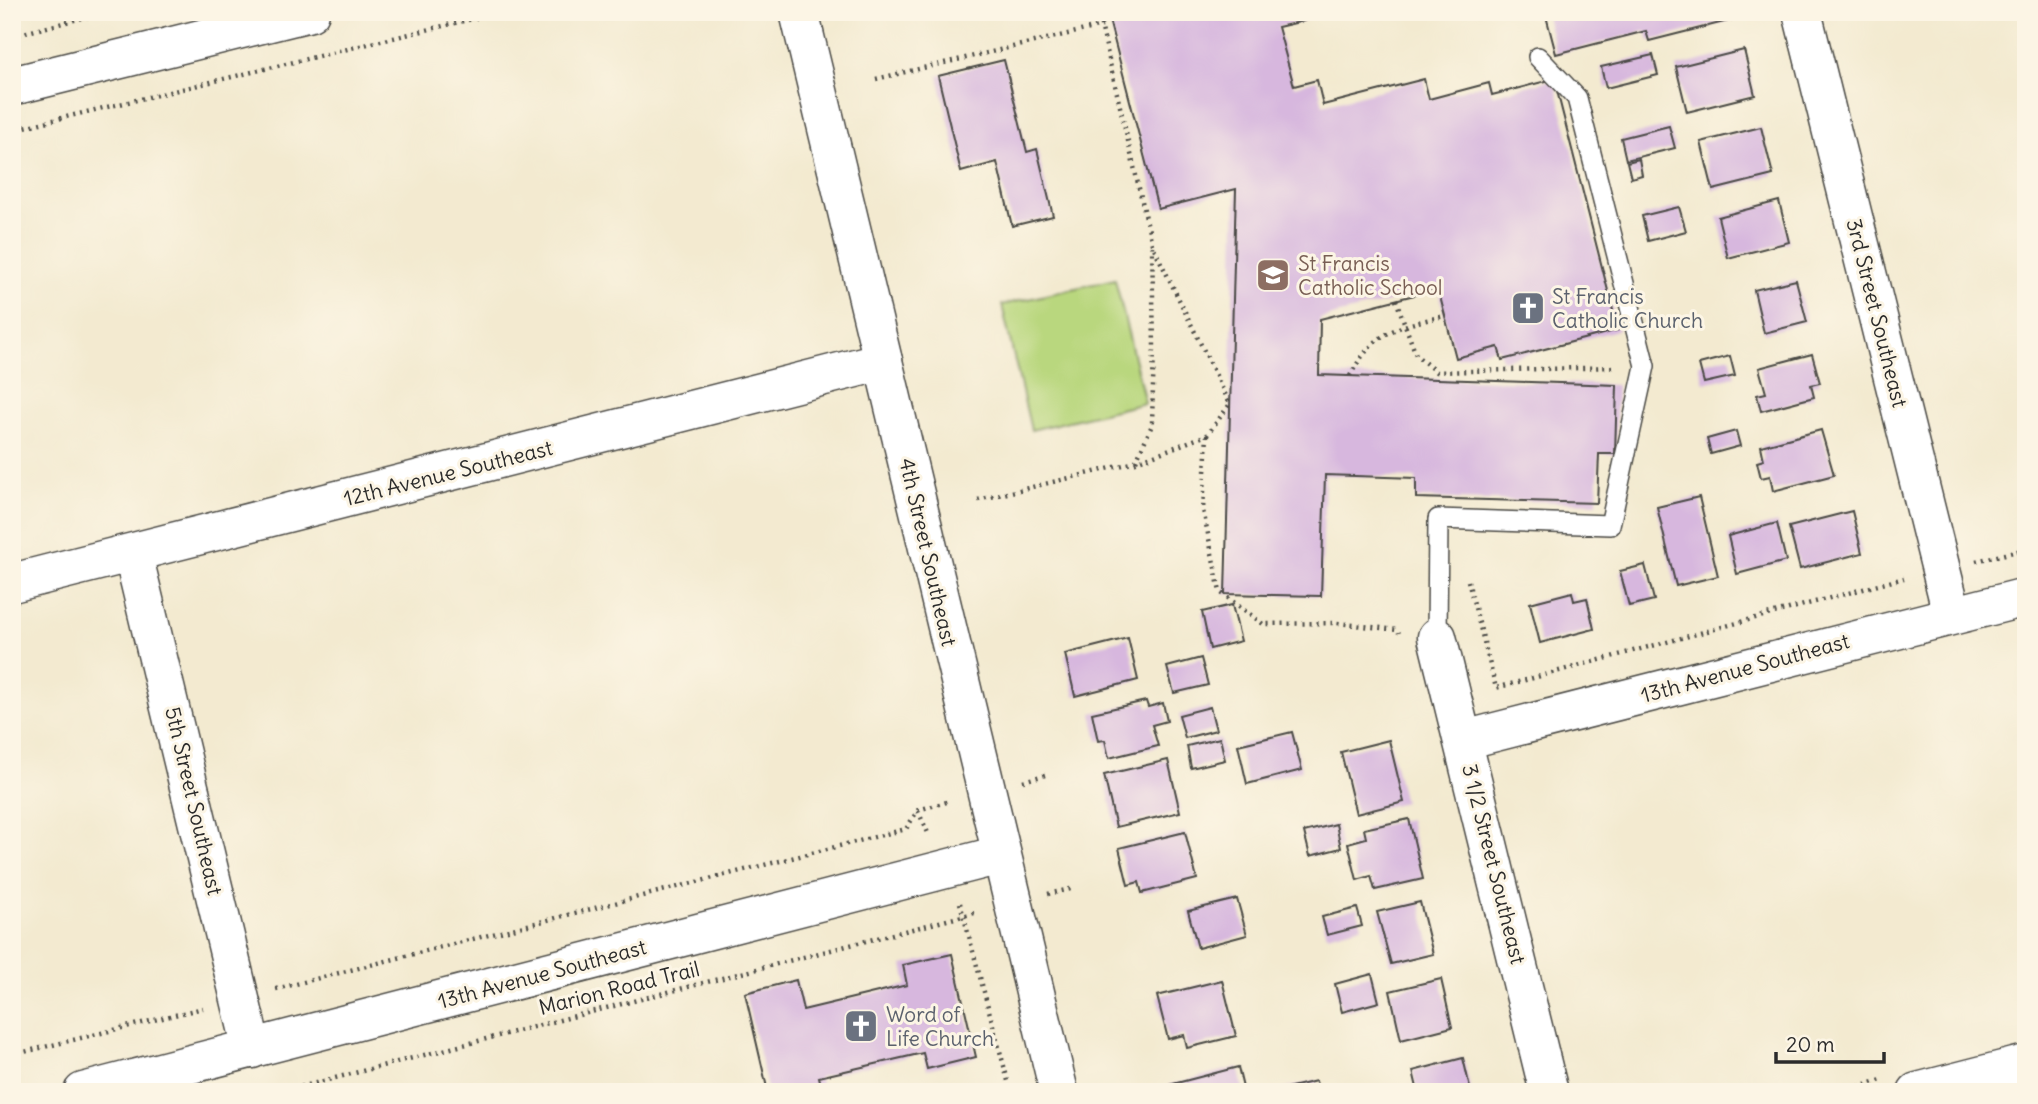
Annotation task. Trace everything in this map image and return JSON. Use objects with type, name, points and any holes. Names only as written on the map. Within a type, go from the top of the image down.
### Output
[{"type":"street","points":[[12,86],[310,12]]},
{"type":"street","name":"4th Street Southeast","points":[[799,12],[1059,1092]]},
{"type":"street","name":"3rd Street Southeast","points":[[1802,12],[1952,614]]},
{"type":"street","name":"12th Avenue Southeast","points":[[12,583],[883,361]]},
{"type":"street","name":"5th Street Southeast","points":[[133,554],[252,1049]]},
{"type":"street","name":"13th Avenue Southeast","points":[[1464,740],[2026,597]]},
{"type":"street","name":"3 1/2 Street Southeast","points":[[1437,637],[1549,1092]]},
{"type":"street","name":"13th Avenue Southeast","points":[[83,1092],[1000,855]]},
{"type":"street","points":[[1917,1092],[2026,1064]]},
{"type":"lane","points":[[1437,637],[1438,519],[1610,525],[1645,366],[1577,98],[1538,57]]},
{"type":"path","points":[[12,36],[106,12]]},
{"type":"path","points":[[12,130],[501,12]]},
{"type":"path","points":[[1098,12],[1152,244],[1152,425],[1136,462]]},
{"type":"path","points":[[876,79],[1102,26]]},
{"type":"path","points":[[978,500],[1136,462],[1207,435],[1230,404],[1152,244]]},
{"type":"path","points":[[1396,300],[1416,355],[1436,372],[1645,366]]},
{"type":"path","points":[[1350,376],[1361,356],[1382,334],[1406,324],[1445,316]]},
{"type":"path","points":[[1207,435],[1203,510],[1220,592],[1263,624],[1337,624],[1398,630]]},
{"type":"path","points":[[1466,573],[1496,688],[1908,577]]},
{"type":"path","points":[[12,1055],[905,829],[918,810]]},
{"type":"path","name":"Marion Road Trail","points":[[281,1092],[966,915],[1010,1092]]},
{"type":"green space","points":[[1115,279],[1145,403],[1031,430],[1002,305]]},
{"type":"building","name":"St Francis Catholic Church","points":[[1107,12],[1302,12],[1304,21],[1278,27],[1294,86],[1317,80],[1323,105],[1424,79],[1429,99],[1489,83],[1492,95],[1554,79],[1618,330],[1502,360],[1498,347],[1456,358],[1438,289],[1320,319],[1319,375],[1617,385],[1615,454],[1599,454],[1597,503],[1416,498],[1416,478],[1325,475],[1321,596],[1225,594],[1236,189],[1158,209]]},
{"type":"building","points":[[1545,12],[1735,12],[1736,19],[1649,41],[1646,31],[1556,54]]},
{"type":"building","points":[[1744,50],[1755,95],[1687,112],[1676,67]]},
{"type":"building","points":[[1653,55],[1658,75],[1606,88],[1601,67]]},
{"type":"building","points":[[1004,60],[1027,152],[1037,149],[1053,216],[1012,226],[997,162],[961,172],[938,76]]},
{"type":"building","points":[[1669,126],[1675,148],[1626,160],[1621,138]]},
{"type":"building","points":[[1761,127],[1773,175],[1713,190],[1701,142]]},
{"type":"building","points":[[1639,159],[1642,175],[1631,178],[1627,162]]},
{"type":"building","points":[[1779,201],[1789,242],[1728,258],[1718,217]]},
{"type":"building","points":[[1679,207],[1686,231],[1648,241],[1642,216]]},
{"type":"building","points":[[1796,280],[1807,322],[1764,333],[1754,290]]},
{"type":"building","points":[[1812,354],[1820,383],[1811,385],[1814,397],[1761,411],[1757,395],[1766,393],[1759,368]]},
{"type":"building","points":[[1730,356],[1735,376],[1704,383],[1699,364]]},
{"type":"building","points":[[1821,430],[1834,475],[1773,491],[1770,476],[1761,478],[1757,462],[1764,460],[1761,446]]},
{"type":"building","points":[[1736,431],[1740,446],[1711,454],[1707,439]]},
{"type":"building","points":[[1699,497],[1718,576],[1676,586],[1657,507]]},
{"type":"building","points":[[1852,511],[1862,553],[1800,569],[1789,527]]},
{"type":"building","points":[[1777,523],[1786,561],[1737,574],[1728,536]]},
{"type":"building","points":[[1645,565],[1654,600],[1629,606],[1620,571]]},
{"type":"building","points":[[1572,592],[1574,601],[1587,598],[1594,629],[1540,643],[1530,603]]},
{"type":"building","points":[[1232,605],[1241,641],[1210,649],[1202,612]]},
{"type":"building","points":[[1128,638],[1138,680],[1075,696],[1065,654]]},
{"type":"building","points":[[1201,658],[1208,685],[1174,693],[1167,667]]},
{"type":"building","points":[[1146,701],[1148,707],[1163,703],[1167,721],[1152,725],[1158,746],[1109,758],[1105,740],[1098,741],[1092,713]]},
{"type":"building","points":[[1210,707],[1216,730],[1185,738],[1179,715]]},
{"type":"building","points":[[1292,732],[1302,770],[1247,784],[1238,745]]},
{"type":"building","points":[[1220,738],[1225,760],[1191,768],[1187,746]]},
{"type":"building","points":[[1389,740],[1404,802],[1356,814],[1341,752]]},
{"type":"building","points":[[1168,760],[1180,812],[1116,827],[1104,775]]},
{"type":"building","points":[[1409,819],[1423,879],[1375,890],[1371,876],[1357,880],[1348,843],[1366,838],[1364,829]]},
{"type":"building","points":[[1336,824],[1341,848],[1310,856],[1304,832]]},
{"type":"building","points":[[1185,832],[1197,879],[1142,893],[1139,882],[1128,885],[1119,848]]},
{"type":"building","points":[[1237,899],[1247,935],[1198,948],[1188,911]]},
{"type":"building","points":[[1420,902],[1433,954],[1391,964],[1377,912]]},
{"type":"building","points":[[1357,908],[1362,926],[1327,935],[1322,917]]},
{"type":"building","name":"Word of Life Church","points":[[952,954],[976,1057],[927,1069],[923,1053],[819,1077],[823,1092],[768,1092],[745,993],[796,980],[803,1010],[907,985],[903,965]]},
{"type":"building","points":[[1372,974],[1379,1002],[1342,1012],[1335,984]]},
{"type":"building","points":[[1441,979],[1452,1027],[1401,1040],[1390,991]]},
{"type":"building","points":[[1222,980],[1236,1036],[1187,1048],[1184,1035],[1168,1039],[1157,996]]},
{"type":"building","points":[[1463,1058],[1471,1092],[1418,1092],[1413,1071]]},
{"type":"building","points":[[1238,1067],[1244,1092],[1171,1092],[1169,1085]]},
{"type":"building","points":[[1316,1081],[1319,1092],[1274,1092],[1274,1091]]},
{"type":"place","name":"St Francis Catholic School","points":[[1273,275]]},
{"type":"place","name":"St Francis Catholic Church","points":[[1528,308]]},
{"type":"place","name":"Word of Life Church","points":[[861,1026]]}]
